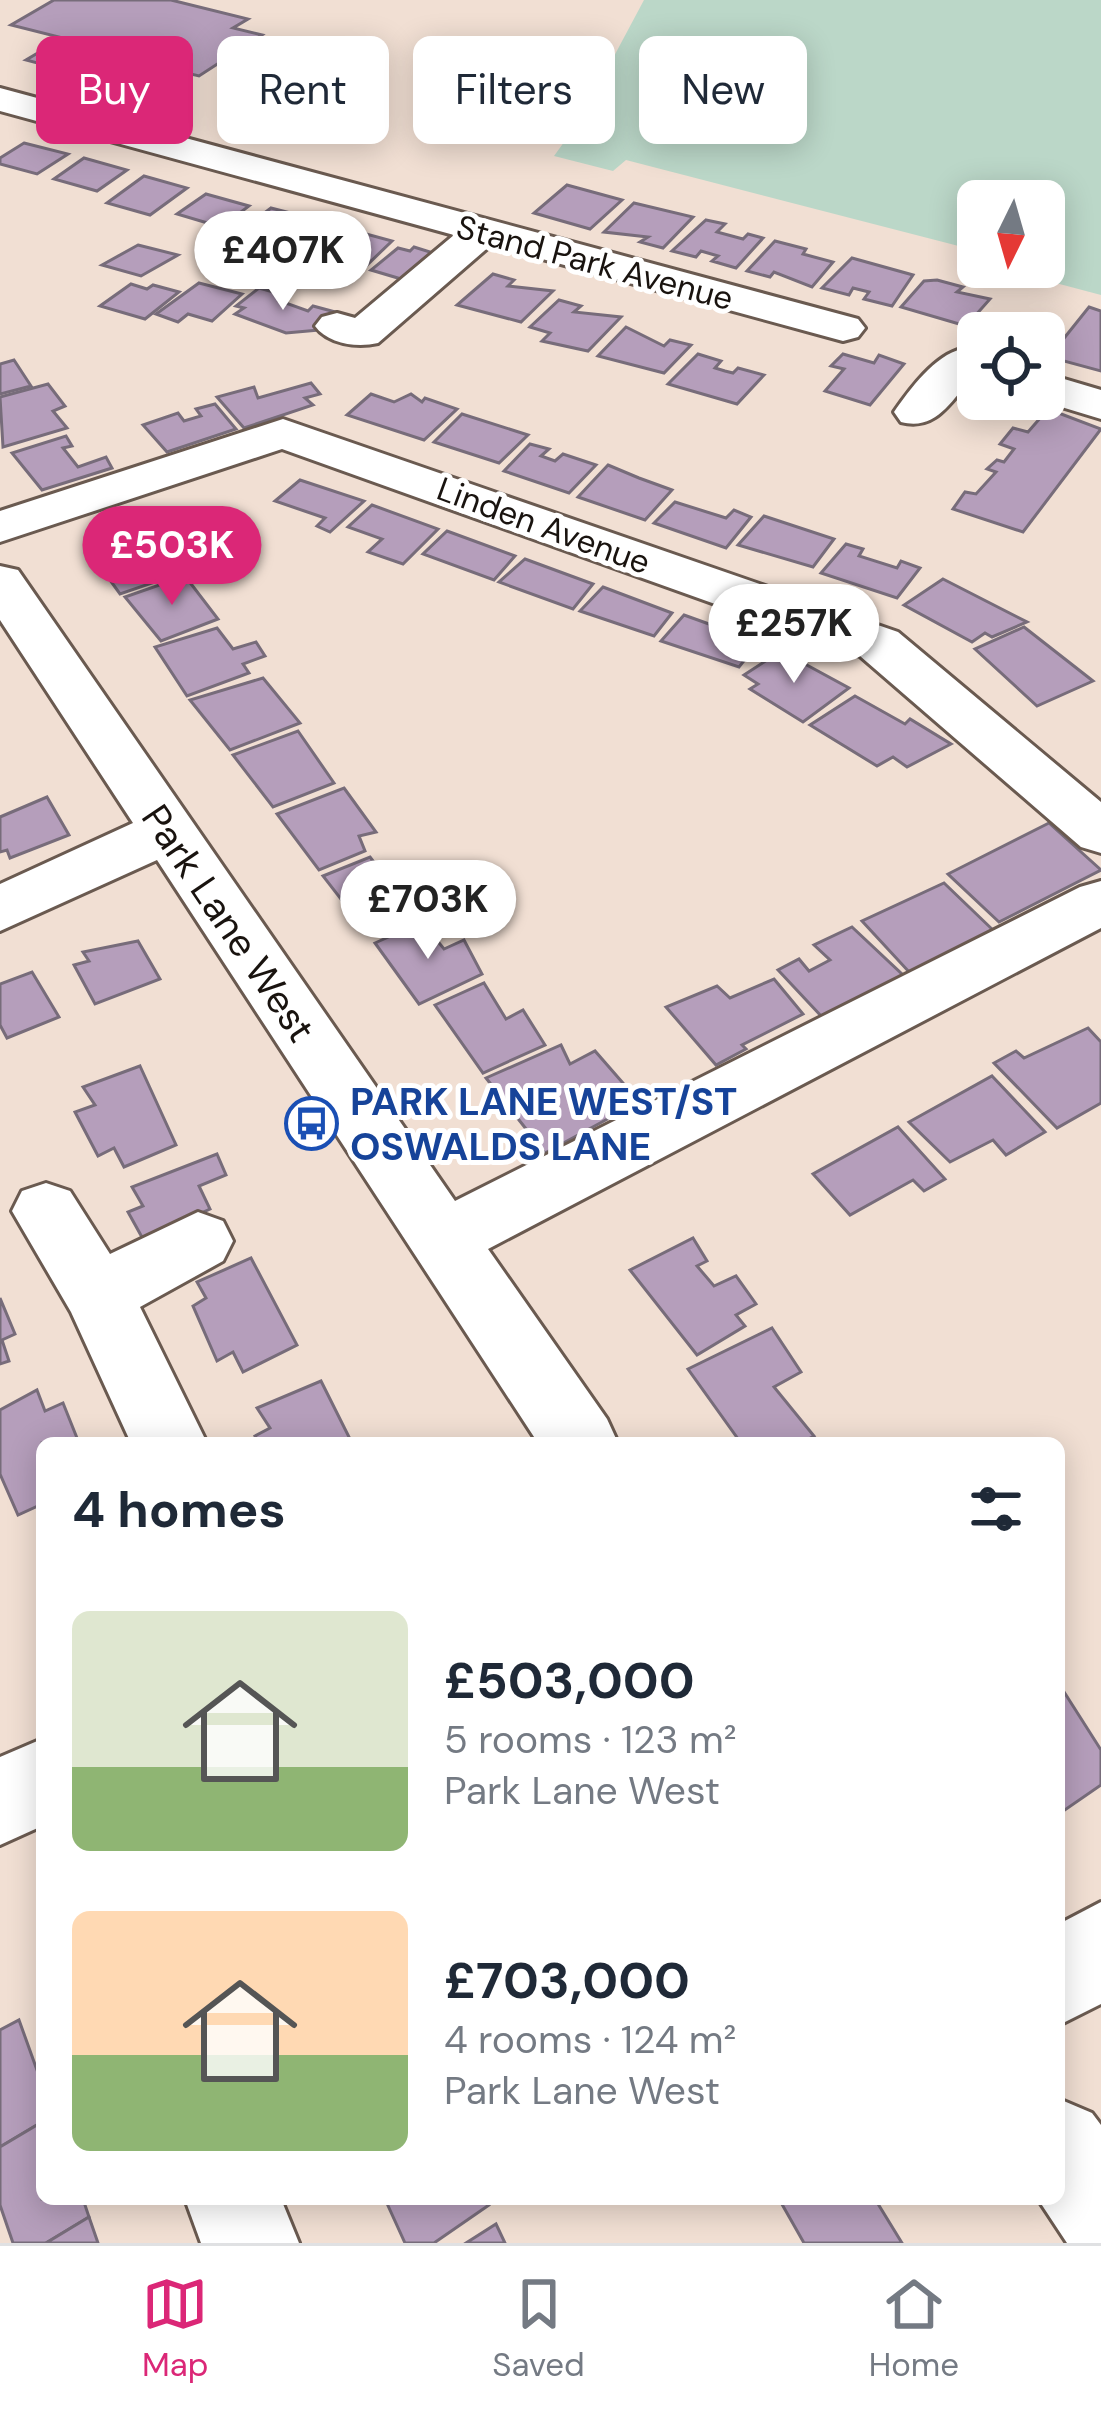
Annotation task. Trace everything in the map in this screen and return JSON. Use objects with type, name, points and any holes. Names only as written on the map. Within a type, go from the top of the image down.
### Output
[{"type":"street","name":"Stand Park Avenue","points":[[0,99],[843,328]]},
{"type":"street","points":[[337,326],[362,334],[481,233]]},
{"type":"street","points":[[917,412],[957,368]]},
{"type":"street","points":[[1065,393],[1101,404]]},
{"type":"street","name":"Linden Avenue","points":[[0,527],[284,433],[879,644],[1101,832]]},
{"type":"street","name":"Park Lane West","points":[[0,581],[576,1437]]},
{"type":"street","points":[[0,909],[167,831]]},
{"type":"street","points":[[442,1240],[1101,902]]},
{"type":"street","points":[[46,1211],[98,1295],[166,1437]]},
{"type":"street","points":[[98,1295],[198,1241]]},
{"type":"street","points":[[0,1802],[36,1783]]},
{"type":"street","points":[[1065,1975],[1101,1947]]},
{"type":"street","points":[[1065,2155],[1101,2209]]},
{"type":"street","points":[[235,2205],[250,2243]]},
{"type":"green space","points":[[644,0],[1101,0],[1101,295],[1065,285],[1065,180],[957,180],[957,246],[626,160],[613,171],[554,156],[563,144],[615,144],[615,54]]},
{"type":"building","points":[[54,0],[171,0],[248,19],[233,28],[262,35],[217,36],[217,64],[199,76],[193,75],[193,36],[55,36],[11,25]]},
{"type":"building","points":[[24,143],[68,154],[37,174],[0,164],[0,158]]},
{"type":"building","points":[[84,158],[127,170],[97,191],[54,179]]},
{"type":"building","points":[[144,176],[187,188],[150,215],[107,203]]},
{"type":"building","points":[[567,185],[622,200],[590,229],[534,213]]},
{"type":"building","points":[[206,194],[249,206],[221,227],[177,214]]},
{"type":"building","points":[[634,203],[693,217],[663,248],[640,242],[648,237],[604,232]]},
{"type":"building","points":[[271,208],[314,223],[284,245],[239,232]]},
{"type":"building","points":[[706,220],[725,224],[717,232],[763,238],[736,268],[712,261],[718,256],[701,251],[696,257],[672,251]]},
{"type":"building","points":[[332,229],[392,241],[366,266],[302,250]]},
{"type":"building","points":[[775,241],[833,262],[812,287],[774,272],[770,277],[747,271]]},
{"type":"building","points":[[138,245],[178,255],[141,276],[102,265]]},
{"type":"building","points":[[414,247],[449,258],[418,284],[371,270],[398,248],[410,251]]},
{"type":"building","points":[[852,258],[913,275],[892,306],[864,299],[869,292],[853,288],[849,295],[822,288]]},
{"type":"building","points":[[493,274],[514,280],[508,286],[553,291],[521,322],[457,305]]},
{"type":"building","points":[[924,281],[957,285],[962,288],[957,292],[990,299],[978,312],[957,312],[957,323],[901,307]]},
{"type":"building","points":[[199,283],[242,294],[212,321],[188,314],[178,322],[156,314]]},
{"type":"building","points":[[131,284],[179,292],[145,319],[100,306]]},
{"type":"building","points":[[259,288],[288,296],[280,301],[308,311],[313,306],[339,313],[319,330],[286,333],[235,314],[244,308],[236,306]]},
{"type":"building","points":[[559,300],[581,306],[574,312],[621,317],[588,351],[542,341],[550,333],[530,327]]},
{"type":"building","points":[[1089,307],[1101,311],[1101,371],[1065,361],[1065,337]]},
{"type":"building","points":[[626,327],[664,346],[670,340],[691,345],[664,373],[598,356]]},
{"type":"building","points":[[698,354],[721,361],[715,368],[764,375],[737,404],[668,384]]},
{"type":"building","points":[[843,354],[874,363],[879,355],[904,364],[870,405],[825,391],[844,369],[831,366]]},
{"type":"building","points":[[14,360],[31,386],[0,394],[0,364]]},
{"type":"building","points":[[311,383],[320,394],[305,398],[313,405],[244,428],[217,397],[254,387],[258,398]]},
{"type":"building","points":[[48,384],[65,406],[53,411],[67,428],[3,447],[0,397]]},
{"type":"building","points":[[371,394],[394,402],[411,394],[422,402],[425,398],[457,409],[424,440],[347,415]]},
{"type":"building","points":[[215,404],[236,429],[167,452],[143,425],[178,413],[184,421],[201,416],[196,409]]},
{"type":"building","points":[[462,414],[528,435],[499,463],[434,442]]},
{"type":"building","points":[[1065,415],[1101,429],[1023,532],[953,509],[965,492],[976,494],[996,472],[987,469],[997,460],[1004,462],[1014,449],[1000,444],[1013,428],[1028,432],[1038,420],[1065,420]]},
{"type":"building","points":[[66,436],[72,446],[63,448],[78,467],[106,457],[112,468],[42,490],[12,453]]},
{"type":"building","points":[[530,444],[549,449],[541,456],[555,461],[563,454],[596,465],[569,493],[504,471]]},
{"type":"building","points":[[608,465],[672,490],[645,520],[578,497]]},
{"type":"building","points":[[300,480],[364,501],[330,532],[317,526],[325,518],[275,501]]},
{"type":"building","points":[[675,502],[726,518],[734,510],[751,517],[726,548],[654,523]]},
{"type":"building","points":[[372,505],[438,529],[403,564],[368,552],[382,539],[348,527]]},
{"type":"building","points":[[764,516],[834,539],[813,567],[738,545]]},
{"type":"building","points":[[153,529],[168,551],[148,557],[158,567],[182,557],[190,570],[120,594],[89,551]]},
{"type":"building","points":[[447,531],[515,556],[494,580],[423,554]]},
{"type":"building","points":[[846,544],[863,549],[859,556],[897,568],[901,561],[920,568],[897,598],[821,573]]},
{"type":"building","points":[[525,559],[593,584],[573,609],[499,582]]},
{"type":"building","points":[[185,576],[218,619],[161,641],[125,597]]},
{"type":"building","points":[[943,579],[1027,622],[992,637],[985,633],[972,642],[904,605]]},
{"type":"building","points":[[603,587],[672,613],[654,636],[580,611]]},
{"type":"building","points":[[684,615],[759,642],[739,667],[661,641]]},
{"type":"building","points":[[1024,627],[1093,681],[1037,706],[975,649]]},
{"type":"building","points":[[217,628],[233,649],[256,642],[265,656],[243,664],[249,673],[187,696],[155,647]]},
{"type":"building","points":[[781,651],[849,688],[803,722],[750,689],[758,684],[744,675]]},
{"type":"building","points":[[263,678],[300,723],[230,750],[190,700]]},
{"type":"building","points":[[855,696],[905,724],[910,719],[951,744],[907,767],[893,757],[877,766],[810,725]]},
{"type":"building","points":[[298,731],[334,783],[273,807],[233,755]]},
{"type":"building","points":[[344,788],[376,832],[359,836],[365,851],[319,870],[277,814]]},
{"type":"building","points":[[47,797],[69,835],[10,858],[7,850],[0,852],[0,817]]},
{"type":"building","points":[[1049,823],[1101,870],[999,922],[948,874]]},
{"type":"building","points":[[370,857],[391,885],[415,877],[431,897],[409,907],[415,915],[368,934],[323,876]]},
{"type":"building","points":[[944,883],[994,931],[910,973],[862,921]]},
{"type":"building","points":[[422,922],[444,949],[464,940],[482,974],[419,1004],[375,943]]},
{"type":"building","points":[[852,927],[904,976],[823,1018],[778,970],[799,959],[809,971],[830,960],[814,945]]},
{"type":"building","points":[[138,941],[160,979],[95,1004],[74,965],[89,961],[83,952]]},
{"type":"building","points":[[32,972],[59,1017],[7,1038],[0,1025],[0,984]]},
{"type":"building","points":[[774,979],[803,1014],[742,1045],[746,1049],[716,1065],[666,1007],[717,986],[730,998]]},
{"type":"building","points":[[484,983],[506,1019],[523,1010],[545,1045],[483,1073],[435,1005]]},
{"type":"building","points":[[1088,1028],[1101,1042],[1101,1103],[1057,1128],[994,1063],[1016,1051],[1024,1058]]},
{"type":"building","points":[[561,1045],[570,1064],[595,1051],[629,1090],[605,1101],[613,1116],[545,1153],[486,1078]]},
{"type":"building","points":[[140,1066],[176,1145],[124,1167],[114,1148],[98,1156],[75,1112],[95,1105],[83,1087]]},
{"type":"building","points":[[992,1076],[1045,1132],[1006,1155],[993,1140],[950,1162],[909,1122]]},
{"type":"building","points":[[898,1127],[945,1179],[924,1191],[913,1180],[850,1215],[813,1174]]},
{"type":"building","points":[[217,1154],[226,1175],[199,1186],[210,1209],[143,1239],[128,1212],[143,1206],[132,1187]]},
{"type":"building","points":[[693,1238],[707,1261],[697,1266],[714,1286],[736,1276],[756,1304],[736,1315],[745,1326],[697,1355],[630,1270]]},
{"type":"building","points":[[251,1258],[297,1345],[243,1372],[233,1352],[217,1361],[193,1306],[206,1298],[197,1282]]},
{"type":"building","points":[[0,1298],[15,1334],[2,1340],[9,1361],[0,1364]]},
{"type":"building","points":[[772,1328],[801,1372],[774,1387],[814,1436],[737,1437],[688,1369]]},
{"type":"building","points":[[321,1381],[349,1437],[256,1437],[270,1428],[257,1408]]},
{"type":"building","points":[[37,1390],[45,1411],[63,1403],[77,1437],[36,1437],[36,1507],[18,1515],[0,1474],[0,1410]]},
{"type":"building","points":[[1065,1693],[1101,1750],[1101,1785],[1065,1810]]},
{"type":"building","points":[[19,2020],[36,2067],[36,2126],[0,2147],[0,2030]]},
{"type":"building","points":[[36,2126],[36,2205],[85,2205],[89,2217],[46,2243],[13,2243],[0,2205],[0,2147]]},
{"type":"building","points":[[388,2205],[489,2205],[434,2243],[405,2243]]},
{"type":"building","points":[[782,2205],[879,2205],[902,2243],[804,2243]]},
{"type":"building","points":[[89,2217],[98,2243],[46,2243]]},
{"type":"building","points":[[496,2224],[505,2243],[466,2243]]},
{"type":"place","name":"PARK LANE WEST/ST OSWALDS LANE","points":[[311,1123]]}]
